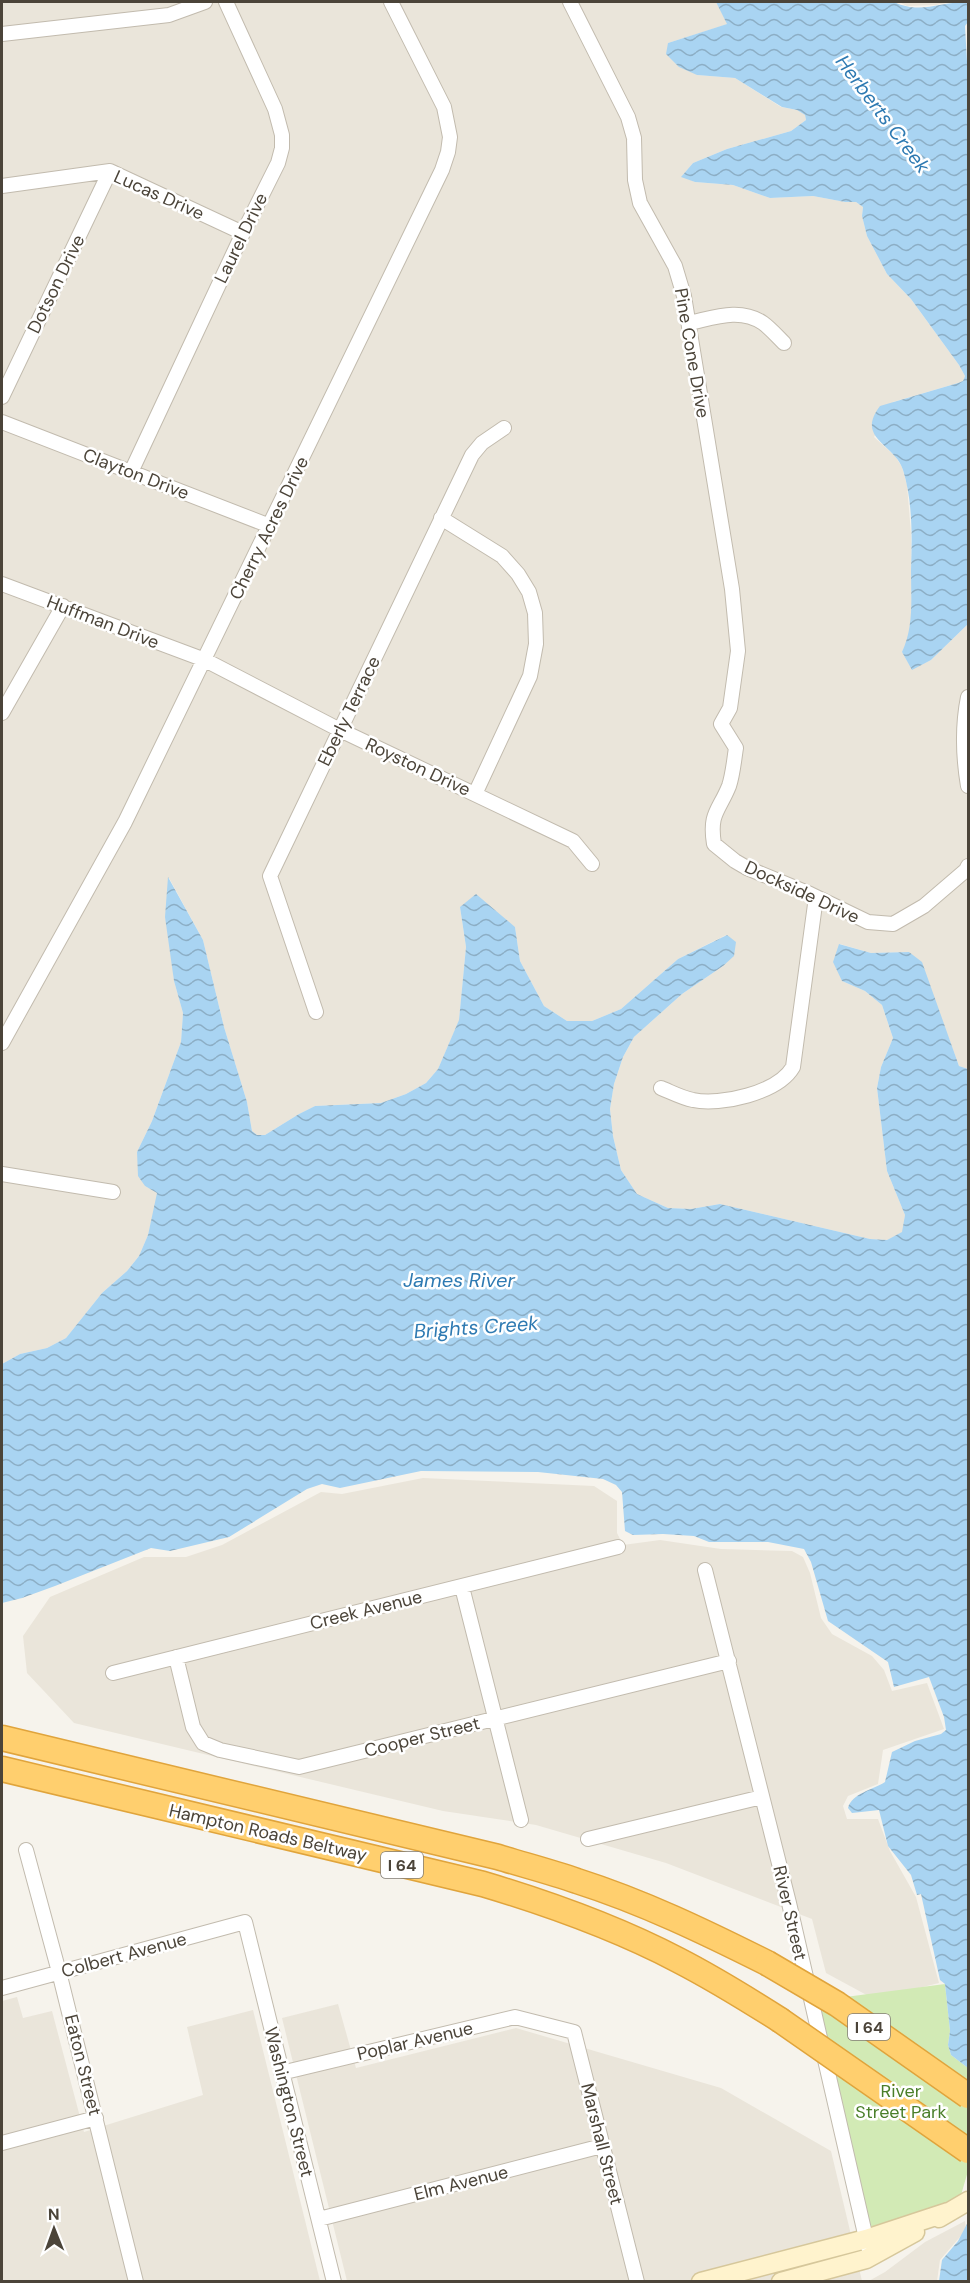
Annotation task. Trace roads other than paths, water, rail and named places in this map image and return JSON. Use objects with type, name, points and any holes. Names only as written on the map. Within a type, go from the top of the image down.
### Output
[{"type":"highway","name":"Hampton Roads Beltway","points":[[2,1738],[498,1857],[579,1881],[684,1923],[767,1963],[837,2004],[969,2096]]},
{"type":"highway","name":"Hampton Roads Beltway","points":[[2,1769],[483,1884],[551,1905],[605,1926],[678,1959],[780,2020],[969,2151]]},
{"type":"main road","points":[[782,2282],[870,2257],[969,2201]]},
{"type":"main road","points":[[700,2282],[866,2239],[948,2212]]},
{"type":"street","points":[[2,34],[169,15],[205,2]]},
{"type":"street","name":"Laurel Drive","points":[[131,472],[278,163],[282,148],[282,135],[275,109],[226,2]]},
{"type":"street","name":"Cherry Acres Drive","points":[[2,1043],[125,822],[433,190],[448,152],[450,136],[444,107],[391,2]]},
{"type":"street","name":"Pine Cone Drive","points":[[570,2],[628,117],[634,138],[635,180],[640,203],[675,266],[684,296],[732,589],[738,651],[730,708],[721,724]]},
{"type":"street","name":"Lucas Drive","points":[[2,186],[110,171],[243,233]]},
{"type":"street","name":"Dotson Drive","points":[[2,397],[110,171]]},
{"type":"street","points":[[688,323],[730,314],[748,316],[762,323],[784,342]]},
{"type":"street","name":"Clayton Drive","points":[[2,422],[270,526]]},
{"type":"street","name":"Eberly Terrace","points":[[316,1012],[270,876],[472,454],[482,443],[504,428]]},
{"type":"street","points":[[441,518],[502,556],[518,574],[529,592],[535,613],[536,644],[530,676],[475,794]]},
{"type":"street","name":"Huffman Drive","points":[[2,584],[205,660]]},
{"type":"street","points":[[2,713],[63,606]]},
{"type":"street","name":"Royston Drive","points":[[205,660],[340,730],[573,841],[592,864]]},
{"type":"street","points":[[969,697],[965,715],[963,757],[969,786]]},
{"type":"street","name":"Dockside Drive","points":[[721,724],[736,748],[729,785],[715,810],[711,828],[714,844],[747,868],[868,922],[893,924],[924,906],[969,866]]},
{"type":"street","points":[[661,1088],[693,1100],[721,1101],[744,1098],[788,1076],[793,1067],[816,897]]},
{"type":"street","points":[[2,1174],[113,1192]]},
{"type":"street","name":"Creek Avenue","points":[[113,1673],[618,1547]]},
{"type":"street","name":"River Street","points":[[705,1570],[789,1903],[870,2257]]},
{"type":"street","points":[[462,1587],[521,1820]]},
{"type":"street","name":"Cooper Street","points":[[177,1657],[193,1727],[203,1743],[220,1750],[300,1767],[729,1661]]},
{"type":"street","points":[[588,1839],[762,1797]]},
{"type":"street","name":"Eaton Street","points":[[26,1850],[59,1972],[136,2282]]},
{"type":"street","name":"Colbert Avenue","points":[[2,1988],[245,1922]]},
{"type":"street","name":"Washington Street","points":[[245,1922],[334,2282]]},
{"type":"street","name":"Poplar Avenue","points":[[281,2073],[515,2018],[548,2025]]},
{"type":"street","name":"Marshall Street","points":[[548,2025],[574,2032],[637,2282]]},
{"type":"street","points":[[2,2143],[96,2118]]},
{"type":"street","name":"Elm Avenue","points":[[319,2219],[602,2146]]},
{"type":"water","name":"Herberts Creek","points":[[716,2],[894,2],[904,6],[922,7],[968,2],[968,22],[965,26],[968,79],[968,624],[931,660],[912,670],[902,652],[911,612],[912,533],[909,495],[899,461],[874,434],[873,417],[880,406],[958,383],[963,381],[965,376],[911,299],[887,274],[867,236],[862,216],[863,207],[856,202],[813,196],[770,198],[733,185],[695,182],[681,177],[693,163],[727,149],[791,131],[806,120],[805,115],[797,110],[782,107],[735,78],[697,75],[679,67],[666,54],[668,43],[727,24]]},
{"type":"water","name":"James River","points":[[168,877],[203,940],[224,1027],[247,1102],[252,1131],[257,1135],[265,1135],[315,1106],[381,1103],[406,1094],[426,1083],[438,1069],[459,1020],[466,947],[460,907],[476,894],[515,927],[520,961],[544,1006],[567,1021],[592,1021],[621,1009],[678,959],[727,935],[736,942],[734,956],[682,994],[634,1037],[623,1057],[614,1084],[610,1109],[613,1136],[621,1170],[637,1194],[668,1208],[691,1209],[720,1204],[870,1239],[887,1240],[902,1232],[905,1215],[887,1171],[877,1088],[881,1067],[893,1038],[882,1005],[865,991],[842,981],[833,962],[839,944],[871,953],[909,952],[922,962],[959,1066],[968,1069],[968,2068],[951,2055],[948,2045],[950,2031],[945,1984],[940,1980],[921,1894],[917,1895],[911,1875],[888,1846],[879,1810],[852,1813],[848,1808],[858,1795],[885,1782],[892,1752],[915,1741],[941,1734],[946,1730],[944,1717],[929,1677],[894,1687],[888,1662],[828,1621],[811,1562],[804,1549],[768,1542],[709,1542],[694,1536],[633,1535],[625,1531],[622,1492],[616,1485],[603,1479],[538,1472],[421,1471],[340,1488],[322,1484],[307,1489],[229,1537],[170,1551],[151,1548],[55,1586],[2,1603],[2,1364],[20,1354],[47,1348],[66,1338],[102,1293],[127,1271],[139,1256],[148,1235],[157,1193],[145,1186],[138,1176],[137,1152],[152,1121],[181,1042],[183,1013],[174,981],[165,917]]},
{"type":"water","points":[[968,2222],[968,2281],[939,2281],[942,2260],[958,2241]]},
{"type":"water label","name":"Brights Creek","points":[[476,1327]]},
{"type":"park label","name":"River Street Park","points":[[901,2101]]}]
